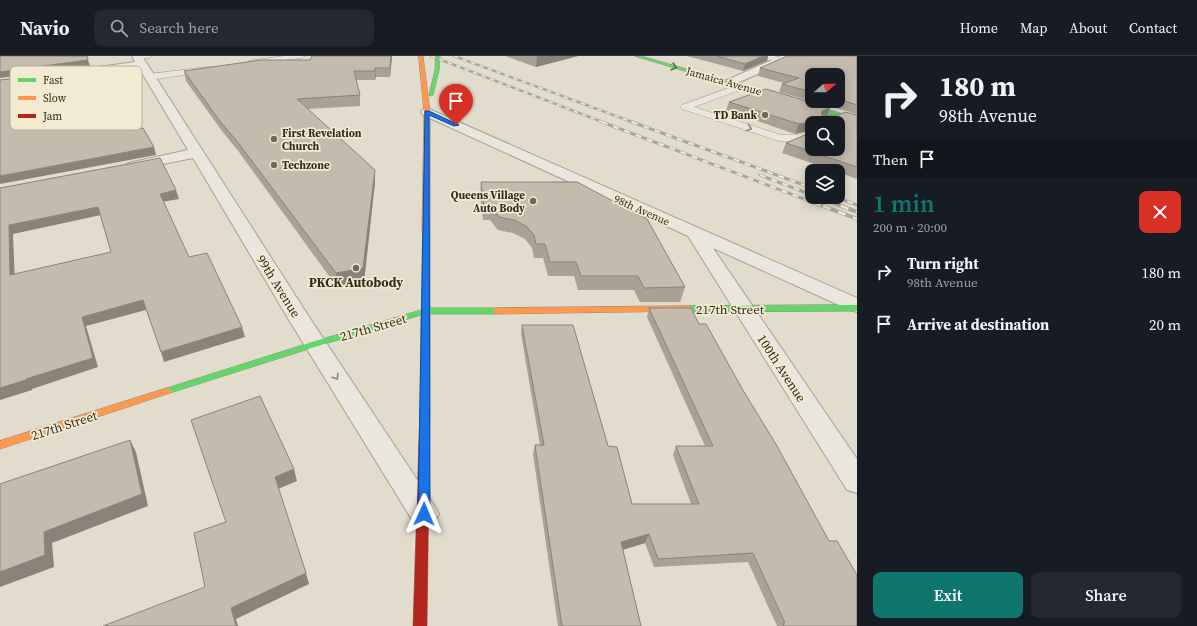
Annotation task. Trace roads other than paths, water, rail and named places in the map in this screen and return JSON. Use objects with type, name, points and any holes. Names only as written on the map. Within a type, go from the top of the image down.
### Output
[{"type":"main road","points":[[420,56],[427,112],[424,514],[420,626]]},
{"type":"main road","points":[[427,112],[437,70],[438,56]]},
{"type":"main road","name":"Jamaica Avenue","points":[[637,56],[729,83]]},
{"type":"main road","name":"Jamaica Avenue","points":[[664,56],[857,120]]},
{"type":"main road","name":"Jamaica Avenue","points":[[742,82],[805,96]]},
{"type":"main road","points":[[845,107],[857,111]]},
{"type":"main road","name":"217th Street","points":[[0,445],[315,344],[426,311],[857,307]]},
{"type":"street","points":[[729,83],[742,82],[785,58]]},
{"type":"street","points":[[118,66],[143,62]]},
{"type":"street","name":"99th Avenue","points":[[143,62],[196,153],[315,344],[424,514]]},
{"type":"street","name":"98th Avenue","points":[[427,112],[857,307]]},
{"type":"street","points":[[121,168],[196,153]]},
{"type":"street","name":"100th Avenue","points":[[695,234],[857,482]]},
{"type":"lane","points":[[238,65],[301,56]]},
{"type":"lane","points":[[763,56],[785,58]]},
{"type":"lane","points":[[143,62],[215,68]]},
{"type":"lane","points":[[742,82],[686,107],[779,138],[790,140],[802,139],[805,135]]},
{"type":"lane","points":[[779,138],[793,132]]},
{"type":"railway","points":[[431,56],[605,123]]},
{"type":"railway","points":[[454,56],[635,123]]},
{"type":"railway","points":[[602,122],[825,207]]},
{"type":"railway","points":[[632,122],[805,185]]},
{"type":"railway","points":[[760,175],[805,192]]},
{"type":"railway","points":[[845,200],[857,205]]},
{"type":"railway","points":[[836,204],[844,207]]},
{"type":"railway","points":[[823,206],[857,219]]},
{"type":"railway","points":[[841,206],[857,212]]},
{"type":"place","name":"TD Bank","points":[[765,115]]},
{"type":"place","name":"First Revelation Church","points":[[274,139]]},
{"type":"place","name":"Techzone","points":[[274,165]]},
{"type":"place","name":"Queens Village Auto Body","points":[[533,201]]},
{"type":"place","name":"PKCK Autobody","points":[[356,268]]}]
